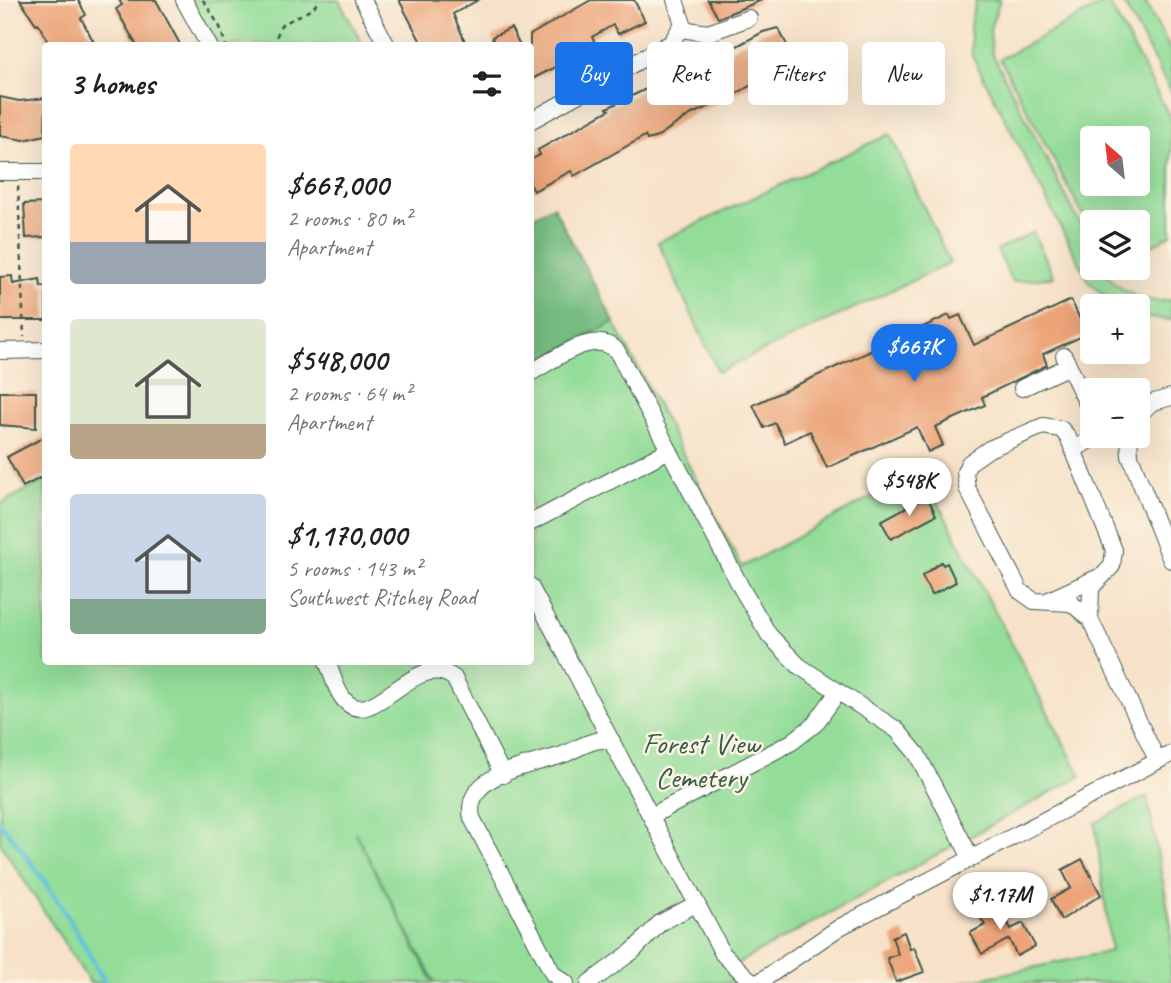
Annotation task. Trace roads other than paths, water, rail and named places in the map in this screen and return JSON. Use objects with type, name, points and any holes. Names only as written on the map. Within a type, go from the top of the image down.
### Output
[{"type":"street","points":[[184,0],[207,42]]},
{"type":"street","points":[[363,0],[385,42]]},
{"type":"street","points":[[534,119],[671,43],[682,26],[675,0]]},
{"type":"street","points":[[682,26],[708,33],[749,18]]},
{"type":"street","points":[[0,172],[42,172]]},
{"type":"street","points":[[534,371],[591,342],[612,346],[769,635],[799,666],[897,730],[917,754],[971,858]]},
{"type":"street","points":[[0,351],[42,350]]},
{"type":"street","points":[[1022,388],[1067,361],[1080,389]]},
{"type":"street","points":[[1150,404],[1171,397]]},
{"type":"street","points":[[534,594],[723,954],[756,983],[840,927],[1164,757],[1090,619],[1071,603],[1027,597],[1016,585],[967,488],[965,472],[974,458],[1043,426],[1061,429],[1074,450],[1114,550],[1112,566],[1091,588],[1090,619]]},
{"type":"street","points":[[1074,450],[1080,446]]},
{"type":"street","points":[[1130,448],[1130,457],[1171,560]]},
{"type":"street","points":[[534,521],[669,450]]},
{"type":"street","points":[[1047,601],[1101,575]]},
{"type":"street","points":[[328,665],[341,696],[346,702],[361,708],[377,703],[414,677],[434,669],[444,671],[454,678],[503,775]]},
{"type":"street","points":[[651,816],[792,742],[816,724],[838,692]]},
{"type":"street","points":[[566,983],[554,974],[472,818],[470,809],[476,792],[534,760],[563,755],[592,741],[611,741]]},
{"type":"street","points":[[589,983],[633,951],[660,923],[696,904]]},
{"type":"waterway","points":[[0,823],[57,900],[105,983]]},
{"type":"park label","name":"Forest View Cemetery","points":[[701,760]]}]
